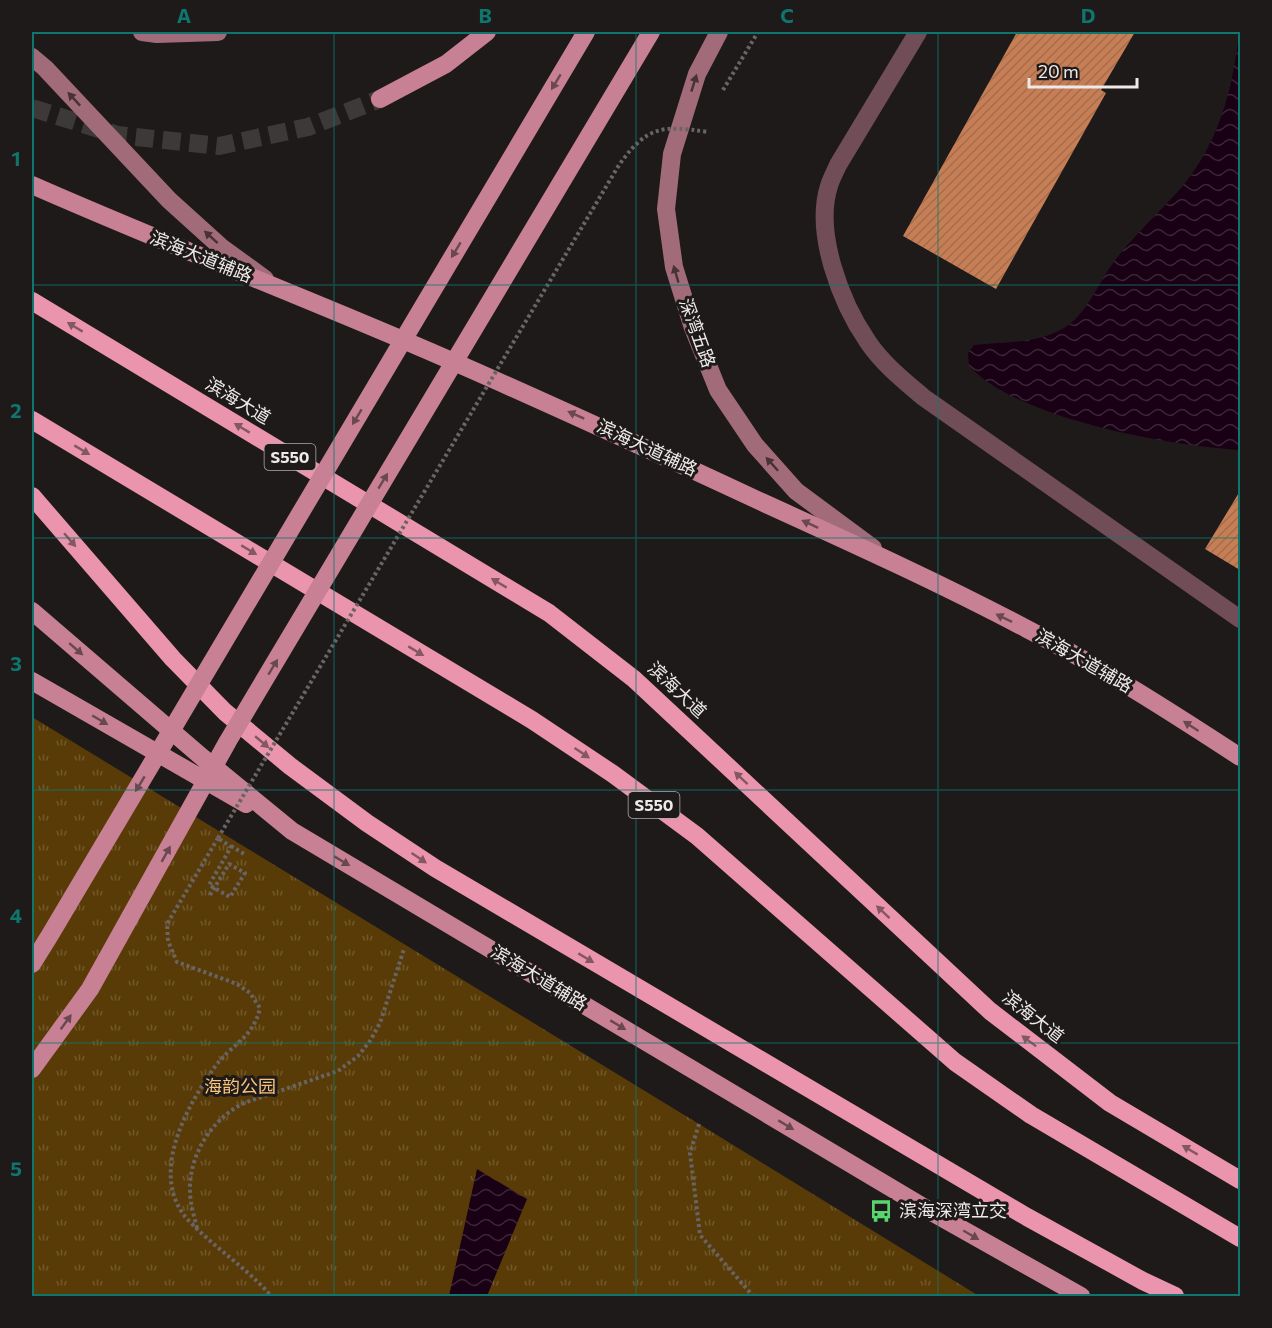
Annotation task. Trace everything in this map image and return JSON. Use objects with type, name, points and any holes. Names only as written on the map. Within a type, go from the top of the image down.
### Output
[{"type":"highway","name":"滨海大道","points":[[32,301],[549,613],[634,679],[990,1011],[1110,1103],[1240,1180]]},
{"type":"highway","name":"S550","points":[[32,420],[532,720],[613,774],[697,836],[956,1062],[1031,1115],[1240,1238]]},
{"type":"highway","points":[[32,496],[173,659],[225,712],[290,766],[367,823],[435,868],[1006,1205],[1143,1281],[1175,1296]]},
{"type":"main road","points":[[380,99],[446,64],[488,32]]},
{"type":"main road","points":[[32,964],[586,32]]},
{"type":"main road","points":[[32,1069],[90,989],[228,741],[651,32]]},
{"type":"main road","name":"滨海大道辅路","points":[[32,185],[157,240],[274,286],[574,414],[900,566],[1029,630],[1153,701],[1240,757]]},
{"type":"main road","name":"滨海大道辅路","points":[[32,611],[292,831],[925,1208],[1082,1296]]},
{"type":"main road","points":[[32,681],[292,831]]},
{"type":"street","points":[[142,32],[157,34],[218,32]]},
{"type":"street","name":"深湾五路","points":[[720,32],[697,74],[672,154],[666,209],[674,267],[693,328],[718,390],[756,445],[796,490],[846,529],[900,566]]},
{"type":"street","points":[[918,32],[838,165],[828,187],[825,208],[826,240],[835,274],[853,317],[868,343],[890,368],[923,397],[1240,619]]},
{"type":"street","points":[[32,57],[169,200],[221,247],[274,286]]},
{"type":"path","points":[[718,98],[758,32]]},
{"type":"path","points":[[271,1296],[246,1270],[198,1230],[181,1212],[171,1184],[171,1170],[178,1132],[196,1097],[221,1058],[245,1037],[257,1022],[260,1008],[250,993],[237,984],[177,962],[168,941],[167,924],[619,165],[633,145],[649,134],[667,129],[708,132],[709,126]]},
{"type":"path","points":[[218,838],[246,855]]},
{"type":"path","points":[[210,895],[216,884],[229,864],[244,873],[230,897],[216,889],[209,885],[231,847],[218,838]]},
{"type":"path","points":[[198,1230],[191,1200],[191,1177],[196,1159],[208,1133],[230,1110],[244,1102],[338,1071],[358,1056],[381,1023],[404,949]]},
{"type":"path","points":[[699,1124],[690,1154],[700,1235],[753,1296]]},
{"type":"green space","name":"海韵公园","points":[[32,717],[699,1124],[979,1296],[32,1296]]},
{"type":"water","points":[[1239,32],[1240,450],[1175,443],[1096,426],[1022,401],[992,385],[969,366],[968,353],[974,345],[1031,340],[1054,333],[1072,322],[1085,307],[1121,253],[1194,171],[1205,153],[1222,114],[1233,74]]},
{"type":"water","points":[[477,1169],[527,1199],[487,1296],[449,1296]]},
{"type":"building","points":[[1017,32],[1135,32],[1101,90],[1106,93],[996,289],[903,236]]},
{"type":"building","points":[[1240,491],[1240,570],[1205,549]]},
{"type":"tunnel","points":[[32,108],[118,135],[219,146],[308,127],[380,99]]},
{"type":"place","name":"滨海深湾立交","points":[[881,1211]]}]
